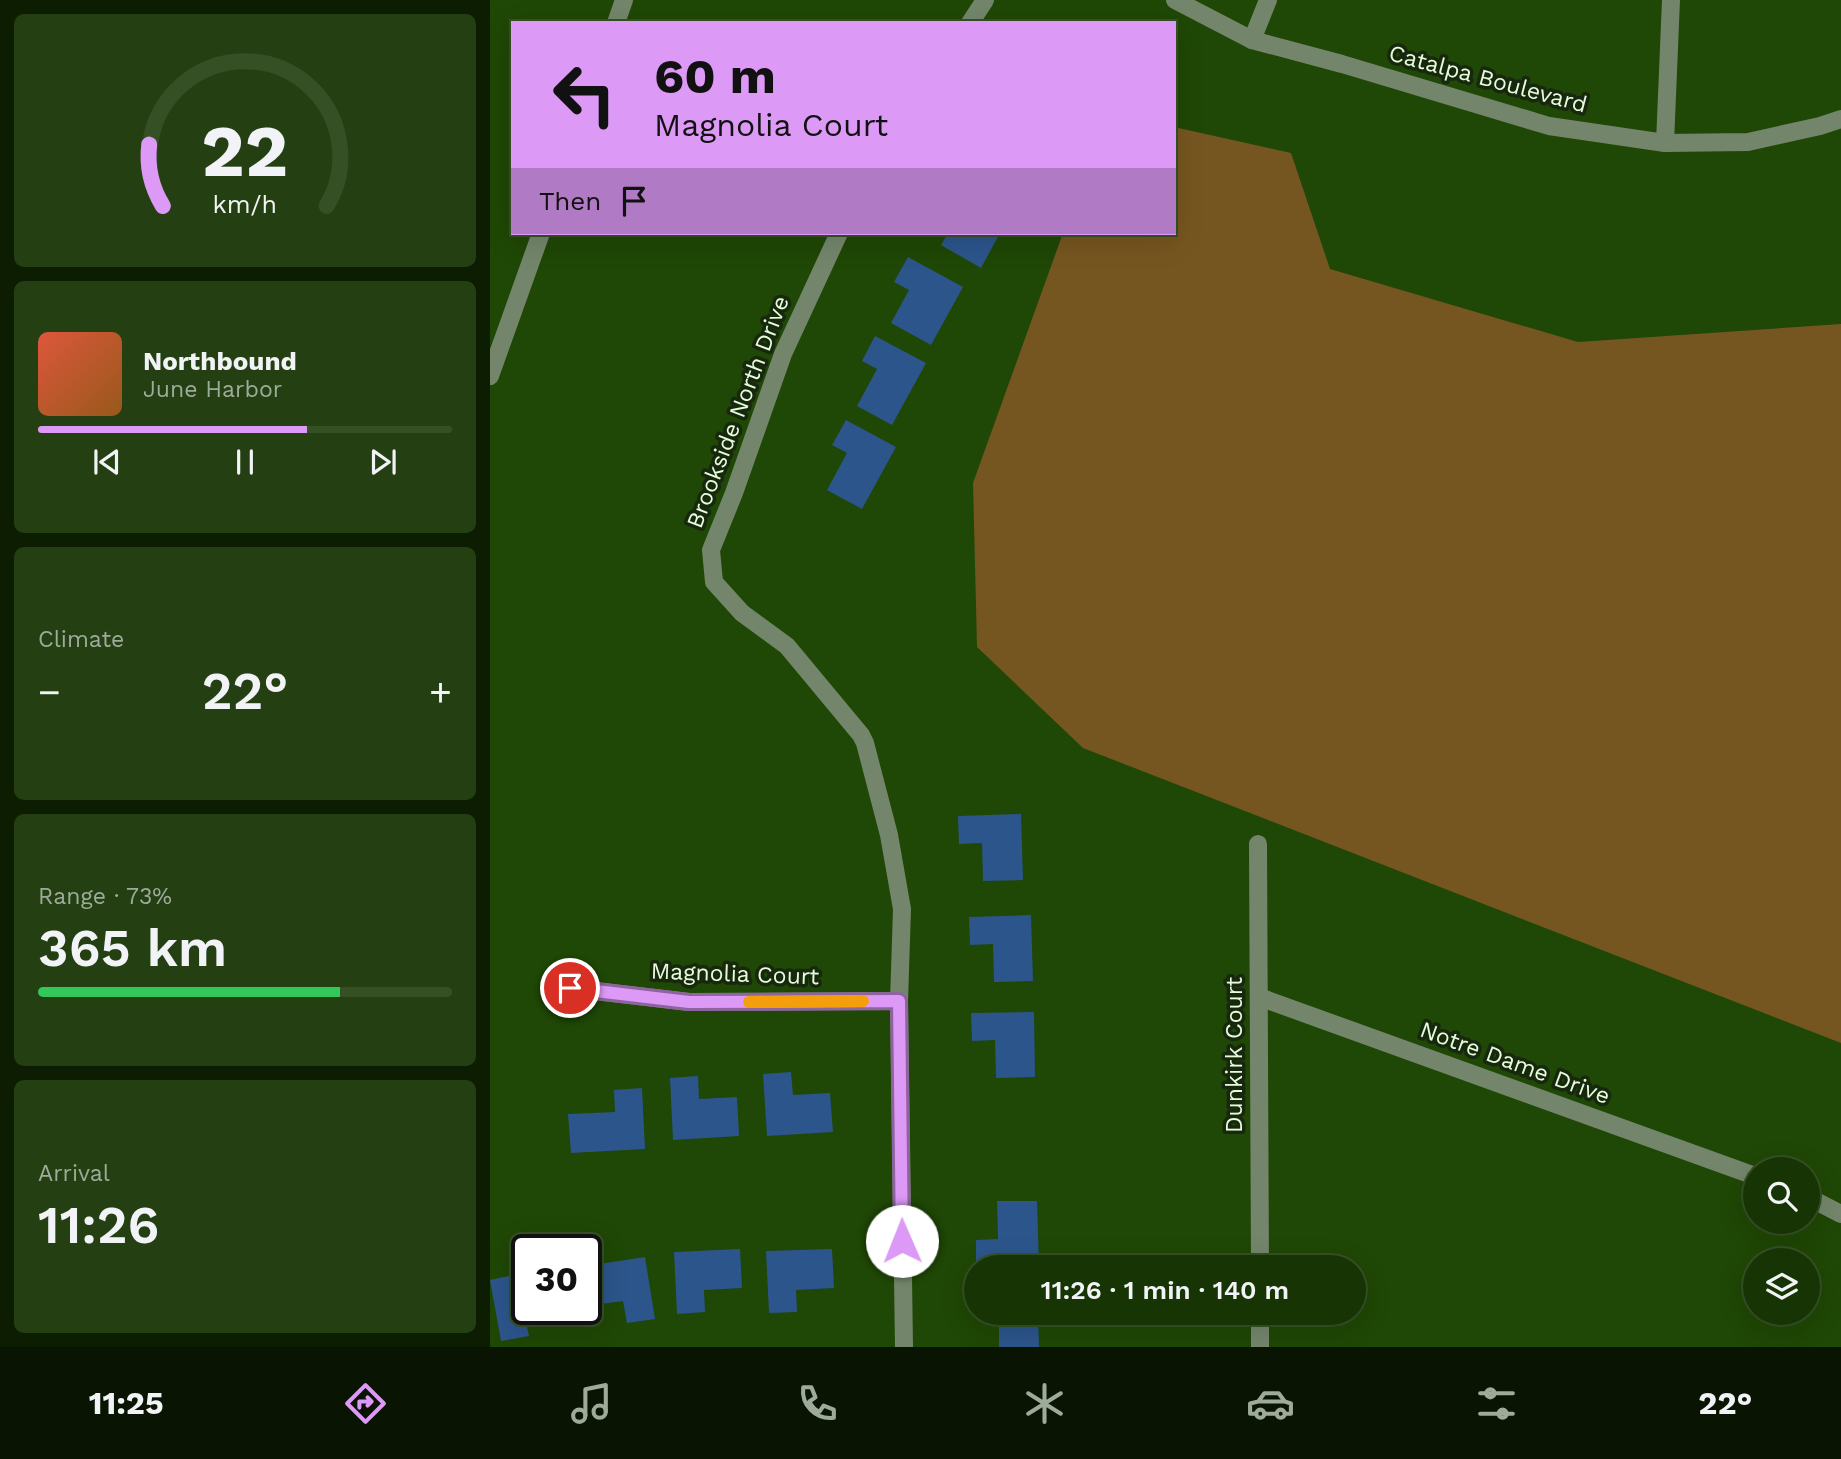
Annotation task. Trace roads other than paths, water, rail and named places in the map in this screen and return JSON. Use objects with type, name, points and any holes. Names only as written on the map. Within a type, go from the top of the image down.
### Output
[{"type":"street","points":[[617,21],[624,0]]},
{"type":"street","points":[[971,21],[985,0]]},
{"type":"street","name":"Catalpa Boulevard","points":[[1175,0],[1252,40],[1549,126],[1665,143],[1748,142],[1820,127],[1841,119]]},
{"type":"street","points":[[1252,40],[1268,0]]},
{"type":"street","points":[[1665,143],[1671,0]]},
{"type":"street","points":[[490,376],[540,235]]},
{"type":"street","name":"Brookside North Drive","points":[[838,235],[783,354],[734,493],[710,550],[714,582],[742,613],[787,646],[861,735],[888,835],[902,909],[899,1001],[904,1347]]},
{"type":"street","name":"Dunkirk Court","points":[[1258,844],[1260,1255]]},
{"type":"street","name":"Magnolia Court","points":[[570,988],[689,1002],[899,1001]]},
{"type":"street","name":"Notre Dame Drive","points":[[1259,997],[1743,1172]]},
{"type":"street","points":[[1820,1203],[1841,1214]]},
{"type":"street","points":[[1260,1325],[1260,1347]]}]
